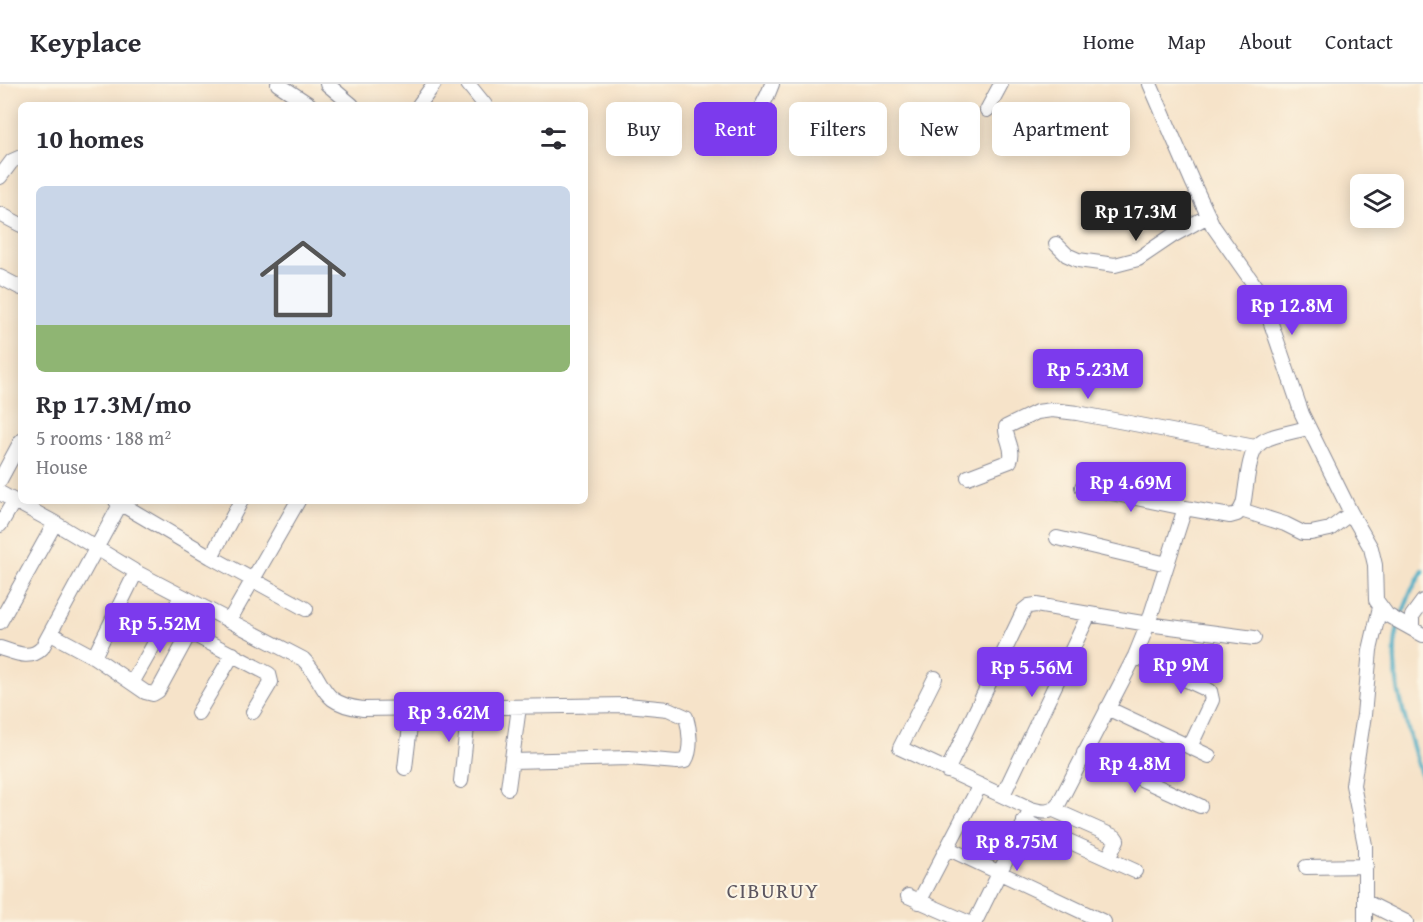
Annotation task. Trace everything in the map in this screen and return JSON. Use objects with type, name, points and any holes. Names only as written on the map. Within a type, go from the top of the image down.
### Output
[{"type":"street","points":[[278,84],[305,102]]},
{"type":"street","points":[[327,84],[348,102]]},
{"type":"street","points":[[468,84],[483,102]]},
{"type":"street","points":[[763,102],[772,84]]},
{"type":"street","points":[[987,110],[1001,84]]},
{"type":"street","points":[[1150,84],[1208,216],[1262,297],[1290,384],[1308,428],[1371,548],[1375,566],[1375,592],[1384,611],[1415,630]]},
{"type":"street","points":[[420,102],[428,86]]},
{"type":"street","points":[[0,177],[12,161],[18,158]]},
{"type":"street","points":[[0,214],[18,223]]},
{"type":"street","points":[[1056,244],[1067,255],[1078,260],[1114,265],[1138,259],[1172,236],[1208,216]]},
{"type":"street","points":[[0,277],[18,286]]},
{"type":"street","points":[[968,477],[1010,461],[1012,454],[1006,427],[1027,415],[1044,410],[1077,413],[1255,447]]},
{"type":"street","points":[[1082,487],[1230,516],[1237,514],[1244,503],[1249,462],[1255,447],[1269,438],[1308,428]]},
{"type":"street","points":[[0,480],[18,448]]},
{"type":"street","points":[[0,493],[18,503]]},
{"type":"street","points":[[0,525],[14,501]]},
{"type":"street","points":[[20,504],[181,597],[303,659],[326,694],[341,704],[363,709],[627,705],[668,709],[687,717],[689,754],[685,761],[629,758],[512,761]]},
{"type":"street","points":[[0,648],[18,654],[33,654],[42,648],[97,549],[118,504]]},
{"type":"street","points":[[122,504],[211,557],[306,609]]},
{"type":"street","points":[[211,557],[239,504]]},
{"type":"street","points":[[229,621],[296,504]]},
{"type":"street","points":[[1054,810],[1135,656],[1148,624],[1185,508]]},
{"type":"street","points":[[1241,510],[1285,524],[1303,533],[1330,529],[1351,513]]},
{"type":"street","points":[[0,622],[55,523]]},
{"type":"street","points":[[1057,538],[1167,564]]},
{"type":"street","points":[[94,657],[136,572]]},
{"type":"street","points":[[132,682],[181,597]]},
{"type":"street","points":[[1415,630],[1412,616],[1423,601]]},
{"type":"street","points":[[947,771],[1024,610],[1029,606],[1036,604],[1148,624],[1254,639]]},
{"type":"street","points":[[1365,922],[1365,845],[1353,785],[1364,715],[1370,651],[1384,611]]},
{"type":"street","points":[[1003,795],[1089,614]]},
{"type":"street","points":[[168,621],[269,674],[272,679],[253,712]]},
{"type":"street","points":[[51,634],[94,657],[150,694],[156,694],[190,632]]},
{"type":"street","points":[[198,712],[233,654]]},
{"type":"street","points":[[1135,656],[1210,691],[1212,700],[1190,747]]},
{"type":"street","points":[[935,678],[900,746],[902,750],[1003,795],[1028,815],[1108,859],[1135,871]]},
{"type":"street","points":[[508,788],[519,707]]},
{"type":"street","points":[[1107,708],[1209,756]]},
{"type":"street","points":[[405,768],[412,709]]},
{"type":"street","points":[[461,781],[469,709]]},
{"type":"street","points":[[1084,753],[1200,806]]},
{"type":"street","points":[[967,922],[913,899],[947,848],[980,785]]},
{"type":"street","points":[[1028,815],[1054,810],[1115,837],[1117,840],[1108,859]]},
{"type":"street","points":[[975,922],[1028,815]]},
{"type":"street","points":[[947,848],[1104,922]]},
{"type":"street","points":[[1306,867],[1366,866]]},
{"type":"street","points":[[1366,902],[1406,922]]},
{"type":"street","points":[[1070,922],[1076,909]]},
{"type":"waterway","points":[[1401,618],[1411,591],[1423,571]]},
{"type":"waterway","points":[[1399,625],[1395,642],[1397,682],[1423,782]]},
{"type":"district","name":"CIBURUY","points":[[773,891]]}]
